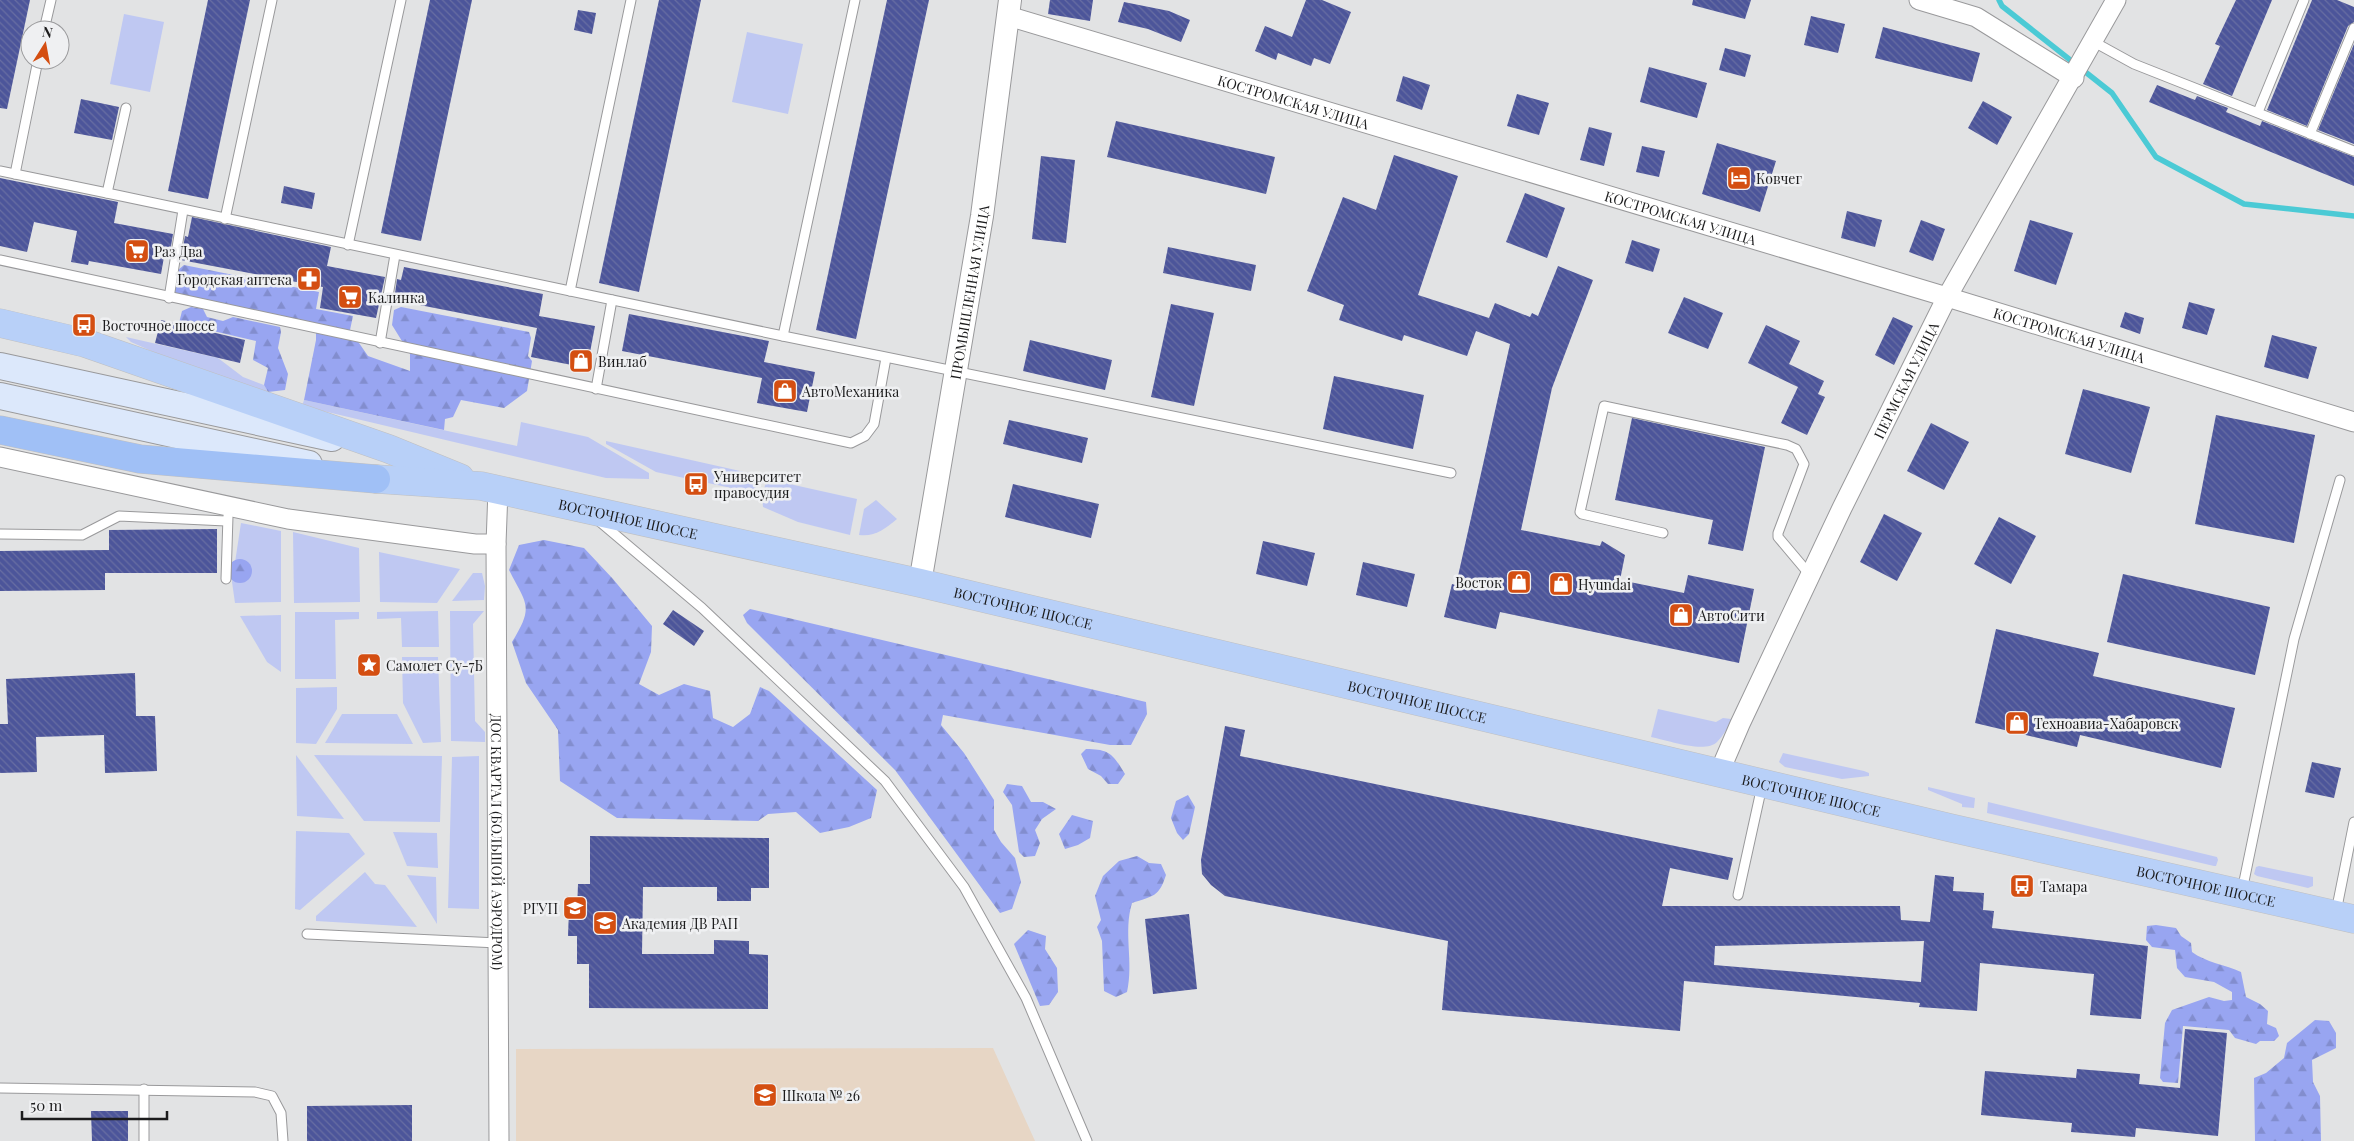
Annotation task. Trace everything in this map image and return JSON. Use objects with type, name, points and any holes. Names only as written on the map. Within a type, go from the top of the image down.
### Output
[{"type":"highway","points":[[0,430],[140,459],[376,479]]},
{"type":"main road","points":[[0,323],[85,343],[389,449],[490,488]]},
{"type":"main road","points":[[0,366],[285,429],[389,449]]},
{"type":"main road","points":[[0,396],[376,479],[490,488]]},
{"type":"main road","name":"ВОСТОЧНОЕ ШОССЕ","points":[[490,488],[920,583],[1719,773],[2345,917]]},
{"type":"street","points":[[1919,0],[1976,17],[2074,78]]},
{"type":"street","name":"ПЕРМСКАЯ УЛИЦА","points":[[1719,773],[1810,575],[1947,297],[2074,78],[2116,0]]},
{"type":"street","name":"КОСТРОМСКАЯ УЛИЦА","points":[[1009,8],[2354,422]]},
{"type":"street","name":"ПРОМЫШЛЕННАЯ УЛИЦА","points":[[920,583],[982,216],[1009,8]]},
{"type":"street","points":[[0,457],[229,514],[288,519],[476,544],[496,544]]},
{"type":"street","name":"ДОС КВАРТАЛ (БОЛЬШОЙ АЭРОДРОМ)","points":[[490,488],[496,544],[498,1141]]},
{"type":"lane","points":[[46,20],[51,0]]},
{"type":"lane","points":[[225,219],[272,0]]},
{"type":"lane","points":[[348,245],[401,0]]},
{"type":"lane","points":[[570,291],[631,0]]},
{"type":"lane","points":[[782,336],[855,0]]},
{"type":"lane","points":[[2258,112],[2304,0]]},
{"type":"lane","points":[[2310,134],[2354,28]]},
{"type":"lane","points":[[2094,42],[2134,64],[2354,151]]},
{"type":"lane","points":[[14,174],[36,70]]},
{"type":"lane","points":[[107,193],[126,108]]},
{"type":"lane","points":[[0,171],[886,358],[1451,473]]},
{"type":"lane","points":[[169,298],[183,210]]},
{"type":"lane","points":[[380,343],[395,255]]},
{"type":"lane","points":[[0,260],[169,298],[851,443],[865,436],[874,424],[886,358]]},
{"type":"lane","points":[[596,389],[612,300]]},
{"type":"lane","points":[[1663,533],[1580,512],[1604,406],[1787,445],[1796,450],[1804,464],[1778,537],[1810,575]]},
{"type":"lane","points":[[2241,894],[2294,639],[2340,480]]},
{"type":"lane","points":[[586,510],[702,608],[885,781],[964,887],[1026,998],[1087,1141]]},
{"type":"lane","points":[[0,534],[82,535],[119,516],[229,514],[226,579]]},
{"type":"lane","points":[[1738,894],[1762,783]]},
{"type":"lane","points":[[2345,917],[2354,822]]},
{"type":"lane","points":[[307,934],[498,942]]},
{"type":"lane","points":[[0,1088],[255,1092],[272,1096],[281,1113],[283,1141]]},
{"type":"lane","points":[[144,1089],[144,1141]]},
{"type":"shaded area","points":[[124,14],[164,22],[150,92],[110,84]]},
{"type":"shaded area","points":[[747,32],[803,44],[788,114],[732,102]]},
{"type":"shaded area","points":[[126,337],[218,358],[243,377],[264,385],[268,392],[194,370],[131,342]]},
{"type":"shaded area","points":[[304,400],[517,446],[521,422],[588,437],[649,473],[649,479],[606,478],[302,406]]},
{"type":"shaded area","points":[[606,441],[758,475],[755,493],[656,472],[606,444]]},
{"type":"shaded area","points":[[767,479],[857,499],[850,535],[798,522],[763,507],[762,496]]},
{"type":"shaded area","points":[[876,500],[897,519],[875,533],[859,535],[864,509]]},
{"type":"shaded area","points":[[241,523],[281,531],[281,602],[235,603],[232,582]]},
{"type":"shaded area","points":[[293,532],[359,548],[360,602],[294,603]]},
{"type":"shaded area","points":[[379,552],[460,569],[437,603],[380,602]]},
{"type":"shaded area","points":[[473,573],[482,573],[485,586],[484,600],[452,601]]},
{"type":"shaded area","points":[[438,611],[439,647],[402,647],[401,618],[377,619],[377,612]]},
{"type":"shaded area","points":[[450,611],[484,611],[473,624],[475,721],[485,732],[485,742],[451,741]]},
{"type":"shaded area","points":[[295,612],[359,612],[359,619],[335,620],[336,679],[295,679]]},
{"type":"shaded area","points":[[281,615],[281,672],[267,662],[240,616]]},
{"type":"shaded area","points":[[402,657],[438,657],[441,742],[423,743],[403,703]]},
{"type":"shaded area","points":[[337,687],[337,709],[316,744],[296,743],[296,688]]},
{"type":"shaded area","points":[[1658,709],[1716,722],[1723,718],[1731,719],[1732,722],[1719,740],[1711,745],[1704,747],[1685,745],[1651,737]]},
{"type":"shaded area","points":[[342,714],[397,714],[413,744],[325,743]]},
{"type":"shaded area","points":[[1783,753],[1864,771],[1869,773],[1869,776],[1842,779],[1785,767],[1779,762]]},
{"type":"shaded area","points":[[296,755],[344,819],[297,816]]},
{"type":"shaded area","points":[[314,755],[442,756],[440,822],[364,821]]},
{"type":"shaded area","points":[[479,756],[479,909],[448,908],[452,757]]},
{"type":"shaded area","points":[[1928,787],[1975,798],[1974,808],[1962,807],[1962,804],[1928,790]]},
{"type":"shaded area","points":[[1988,802],[2217,857],[2218,860],[2216,866],[2214,866],[1987,813]]},
{"type":"shaded area","points":[[296,831],[349,833],[365,854],[300,910],[295,909]]},
{"type":"shaded area","points":[[393,832],[437,833],[438,868],[407,866]]},
{"type":"shaded area","points":[[2259,866],[2313,877],[2313,886],[2308,888],[2257,876],[2254,874],[2256,867]]},
{"type":"shaded area","points":[[365,872],[375,884],[385,885],[417,927],[316,921],[316,916]]},
{"type":"shaded area","points":[[407,875],[436,877],[437,924]]},
{"type":"shaded area","name":"Школа № 26","points":[[993,1048],[1035,1141],[516,1141],[516,1049]]},
{"type":"green space","points":[[184,265],[319,292],[316,309],[353,316],[350,330],[368,356],[410,371],[410,354],[392,325],[394,310],[401,307],[529,332],[531,338],[528,356],[532,361],[527,391],[504,408],[461,400],[453,417],[445,419],[444,430],[304,400],[316,340],[316,326],[173,294],[178,270]]},
{"type":"green space","points":[[191,307],[203,309],[207,317],[223,321],[233,317],[280,327],[278,348],[288,374],[285,390],[268,392],[264,385],[268,368],[253,360],[256,341],[179,323],[182,311]]},
{"type":"green space","points":[[544,540],[584,548],[652,626],[651,652],[639,684],[659,695],[684,684],[710,691],[713,718],[733,727],[750,714],[760,687],[769,691],[877,790],[871,818],[849,827],[820,833],[796,812],[768,814],[758,821],[617,818],[560,781],[558,730],[526,683],[512,642],[523,620],[526,606],[509,570],[519,545]]},
{"type":"green space","points":[[240,559],[248,563],[252,571],[248,579],[240,583],[232,579],[228,571],[232,563]]},
{"type":"green space","points":[[750,609],[1146,702],[1147,714],[1131,745],[1110,745],[943,715],[941,725],[964,753],[994,800],[994,830],[1001,842],[1015,858],[1021,882],[1012,909],[1000,913],[895,770],[747,623],[743,615]]},
{"type":"green space","points":[[1086,749],[1100,750],[1113,757],[1125,774],[1118,784],[1108,784],[1101,776],[1088,769],[1081,754]]},
{"type":"green space","points":[[1007,784],[1022,786],[1031,802],[1043,802],[1056,809],[1042,819],[1035,830],[1040,843],[1035,856],[1024,857],[1019,852],[1012,805],[1003,792]]},
{"type":"green space","points":[[1188,795],[1195,807],[1189,834],[1183,840],[1177,833],[1171,818],[1176,801]]},
{"type":"green space","points":[[1072,815],[1093,821],[1090,838],[1078,845],[1065,849],[1059,834]]},
{"type":"green space","points":[[1137,856],[1149,863],[1161,864],[1166,875],[1158,892],[1132,903],[1128,925],[1129,981],[1127,992],[1116,997],[1104,991],[1102,941],[1097,927],[1101,920],[1095,896],[1103,876],[1119,861]]},
{"type":"green space","points":[[2156,925],[2176,928],[2181,936],[2191,943],[2192,952],[2241,972],[2246,997],[2260,1004],[2268,1011],[2267,1024],[2276,1028],[2279,1036],[2274,1041],[2260,1041],[2256,1044],[2235,1038],[2229,1030],[2183,1026],[2178,1083],[2163,1082],[2160,1078],[2165,1023],[2172,1010],[2209,997],[2224,1001],[2232,1000],[2232,992],[2214,982],[2185,977],[2177,968],[2175,950],[2152,947],[2146,940],[2147,926]]},
{"type":"green space","points":[[1028,930],[1046,936],[1045,949],[1057,968],[1058,992],[1049,1005],[1040,1006],[1014,944]]},
{"type":"green space","points":[[2315,1020],[2329,1021],[2336,1033],[2336,1048],[2312,1060],[2313,1082],[2320,1096],[2321,1141],[2255,1141],[2254,1078],[2266,1073],[2284,1058],[2287,1043]]},
{"type":"building","points":[[0,0],[30,0],[26,20],[20,20],[20,47],[7,109],[0,108]]},
{"type":"building","points":[[208,0],[250,0],[208,199],[168,191]]},
{"type":"building","points":[[430,0],[472,0],[421,241],[381,233]]},
{"type":"building","points":[[659,0],[701,0],[639,292],[599,283]]},
{"type":"building","points":[[887,0],[929,0],[856,339],[816,330]]},
{"type":"building","points":[[1050,0],[1093,0],[1090,21],[1048,14]]},
{"type":"building","points":[[1306,0],[1322,0],[1351,12],[1330,64],[1314,58],[1311,66],[1278,53],[1276,60],[1255,51],[1265,26],[1292,37]]},
{"type":"building","points":[[1693,0],[1751,0],[1745,19],[1692,5]]},
{"type":"building","points":[[2236,0],[2272,0],[2232,96],[2203,84],[2220,46],[2215,44]]},
{"type":"building","points":[[2312,0],[2337,0],[2354,7],[2354,22],[2348,26],[2307,126],[2267,110]]},
{"type":"building","points":[[1124,2],[1169,11],[1190,20],[1181,42],[1148,29],[1118,22]]},
{"type":"building","points":[[578,10],[596,13],[592,34],[574,30]]},
{"type":"building","points":[[1811,16],[1845,24],[1838,53],[1804,45]]},
{"type":"building","points":[[1883,27],[1980,53],[1972,82],[1875,58]]},
{"type":"building","points":[[2354,44],[2354,144],[2318,130]]},
{"type":"building","points":[[1725,48],[1751,55],[1745,77],[1719,70]]},
{"type":"building","points":[[1649,67],[1707,83],[1697,118],[1640,102]]},
{"type":"building","points":[[1403,76],[1430,85],[1422,110],[1396,101]]},
{"type":"building","points":[[2157,85],[2195,100],[2197,96],[2228,108],[2226,112],[2260,126],[2262,121],[2354,157],[2354,186],[2149,102]]},
{"type":"building","points":[[1517,94],[1549,103],[1539,135],[1507,126]]},
{"type":"building","points":[[81,99],[119,107],[112,140],[74,133]]},
{"type":"building","points":[[1983,101],[2012,117],[1997,145],[1968,128]]},
{"type":"building","points":[[1116,121],[1275,157],[1266,194],[1107,157]]},
{"type":"building","points":[[1589,127],[1612,133],[1604,166],[1580,160]]},
{"type":"building","name":"Ковчег","points":[[1717,143],[1776,161],[1760,212],[1702,194]]},
{"type":"building","points":[[1642,146],[1665,151],[1659,177],[1636,172]]},
{"type":"building","points":[[1394,155],[1458,176],[1418,295],[1489,318],[1495,303],[1530,317],[1532,313],[1538,316],[1558,266],[1593,280],[1552,388],[1521,530],[1600,546],[1602,541],[1625,555],[1620,580],[1684,593],[1688,575],[1754,589],[1739,663],[1500,612],[1496,629],[1444,617],[1452,584],[1456,585],[1510,344],[1476,331],[1467,356],[1404,335],[1402,341],[1339,320],[1344,305],[1307,291],[1343,197],[1376,210]]},
{"type":"building","points":[[1041,156],[1075,160],[1066,243],[1032,239]]},
{"type":"building","points":[[0,178],[118,202],[114,223],[173,234],[169,258],[164,257],[161,274],[89,261],[88,265],[71,262],[77,231],[34,222],[27,252],[0,246]]},
{"type":"building","points":[[284,186],[315,193],[312,209],[281,203]]},
{"type":"building","points":[[1525,193],[1565,208],[1547,258],[1506,242]]},
{"type":"building","points":[[1847,211],[1882,220],[1875,247],[1841,238]]},
{"type":"building","points":[[192,217],[331,247],[327,266],[385,277],[376,318],[320,308],[323,287],[181,260],[185,236],[188,237]]},
{"type":"building","points":[[1921,220],[1945,229],[1933,261],[1909,252]]},
{"type":"building","points":[[2030,220],[2073,233],[2056,285],[2014,271]]},
{"type":"building","points":[[1632,240],[1660,249],[1653,272],[1625,263]]},
{"type":"building","points":[[1168,247],[1256,265],[1251,291],[1163,273]]},
{"type":"building","points":[[404,267],[543,294],[539,316],[595,326],[587,368],[531,357],[537,328],[394,300],[397,279],[401,280]]},
{"type":"building","points":[[1684,297],[1723,313],[1708,349],[1668,333]]},
{"type":"building","points":[[2189,302],[2215,309],[2207,335],[2182,328]]},
{"type":"building","points":[[1171,304],[1214,313],[1194,406],[1151,397]]},
{"type":"building","points":[[2125,312],[2144,318],[2140,334],[2120,327]]},
{"type":"building","points":[[629,314],[769,341],[764,362],[815,372],[807,412],[757,403],[762,378],[622,351]]},
{"type":"building","points":[[1893,317],[1913,326],[1894,365],[1875,355]]},
{"type":"building","points":[[161,320],[245,340],[240,363],[155,343]]},
{"type":"building","points":[[1766,325],[1800,341],[1789,364],[1824,381],[1818,394],[1825,397],[1807,435],[1781,423],[1798,387],[1748,363]]},
{"type":"building","points":[[2272,335],[2317,347],[2308,379],[2264,367]]},
{"type":"building","points":[[1030,340],[1112,360],[1105,390],[1023,371]]},
{"type":"building","points":[[1334,376],[1424,395],[1413,449],[1323,429]]},
{"type":"building","points":[[2083,389],[2150,407],[2131,473],[2065,454]]},
{"type":"building","points":[[2216,415],[2315,435],[2294,543],[2195,524]]},
{"type":"building","points":[[1632,418],[1765,447],[1743,551],[1708,544],[1713,520],[1615,500]]},
{"type":"building","points":[[1009,420],[1088,438],[1082,463],[1003,444]]},
{"type":"building","points":[[1931,423],[1969,442],[1944,490],[1907,471]]},
{"type":"building","points":[[1013,484],[1099,504],[1091,538],[1005,517]]},
{"type":"building","points":[[1884,514],[1922,533],[1897,581],[1860,562]]},
{"type":"building","points":[[1999,517],[2036,536],[2011,584],[1974,564]]},
{"type":"building","points":[[217,529],[217,573],[105,573],[105,590],[0,591],[0,551],[109,550],[109,530]]},
{"type":"building","points":[[1263,541],[1315,553],[1307,586],[1256,574]]},
{"type":"building","points":[[1363,562],[1415,574],[1407,607],[1356,595]]},
{"type":"building","points":[[2123,574],[2270,607],[2255,675],[2107,642]]},
{"type":"building","points":[[673,610],[704,631],[694,646],[663,624]]},
{"type":"building","points":[[1996,629],[2099,653],[2093,676],[2235,708],[2221,768],[2080,735],[2077,747],[1975,723]]},
{"type":"building","points":[[135,673],[136,716],[155,716],[157,771],[105,773],[104,735],[36,737],[37,772],[0,773],[0,724],[8,724],[6,679]]},
{"type":"building","points":[[1225,726],[1245,730],[1240,756],[1733,858],[1728,880],[1670,868],[1662,906],[1900,906],[1901,920],[1930,922],[1935,875],[1954,877],[1953,891],[1984,893],[1983,910],[1994,911],[1992,928],[2148,946],[2141,1019],[2090,1015],[2094,974],[1980,963],[1977,1011],[1919,1007],[1920,1003],[1684,981],[1680,1031],[1442,1010],[1448,941],[1225,896],[1211,885],[1202,874],[1201,860]],"holes":[[[1924,941],[1921,982],[1714,965],[1715,946]]]},
{"type":"building","points":[[2312,762],[2341,768],[2334,798],[2305,792]]},
{"type":"building","name":"Академия ДВ РАП","points":[[590,836],[769,838],[769,888],[751,888],[751,901],[717,901],[717,887],[643,887],[642,954],[714,954],[714,940],[749,941],[749,954],[768,955],[768,1009],[589,1008],[589,964],[577,964],[577,936],[568,936],[569,910],[577,911],[578,884],[590,884]]},
{"type":"building","points":[[1189,914],[1197,989],[1153,994],[1145,919]]},
{"type":"building","points":[[2185,1029],[2227,1033],[2218,1136],[2136,1128],[2135,1137],[2071,1132],[2072,1123],[1981,1115],[1985,1071],[2076,1078],[2077,1069],[2140,1074],[2139,1084],[2180,1088]]},
{"type":"building","points":[[412,1105],[412,1141],[307,1141],[307,1106]]},
{"type":"building","points":[[91,1111],[128,1111],[128,1141],[92,1141]]},
{"type":"waterway","points":[[1999,0],[2002,6],[2112,93],[2156,157],[2244,204],[2354,216]]},
{"type":"place","name":"Ковчег","points":[[1739,178]]},
{"type":"place","name":"Раз Два","points":[[137,251]]},
{"type":"place","name":"Городская аптека","points":[[309,279]]},
{"type":"place","name":"Калинка","points":[[350,297]]},
{"type":"place","name":"Восточное шоссе","points":[[84,325]]},
{"type":"place","name":"Винлаб","points":[[581,361]]},
{"type":"place","name":"АвтоМеханика","points":[[785,391]]},
{"type":"place","name":"Университет правосудия","points":[[696,484]]},
{"type":"place","name":"Восток","points":[[1519,582]]},
{"type":"place","name":"Hyundai","points":[[1561,584]]},
{"type":"place","name":"АвтоСити","points":[[1681,615]]},
{"type":"place","name":"Самолет Су-7Б","points":[[369,665]]},
{"type":"place","name":"Техноавиа-Хабаровск","points":[[2017,723]]},
{"type":"place","name":"Тамара","points":[[2022,886]]},
{"type":"place","name":"РГУП","points":[[575,908]]},
{"type":"place","name":"Академия ДВ РАП","points":[[605,923]]},
{"type":"place","name":"Школа № 26","points":[[765,1095]]}]
